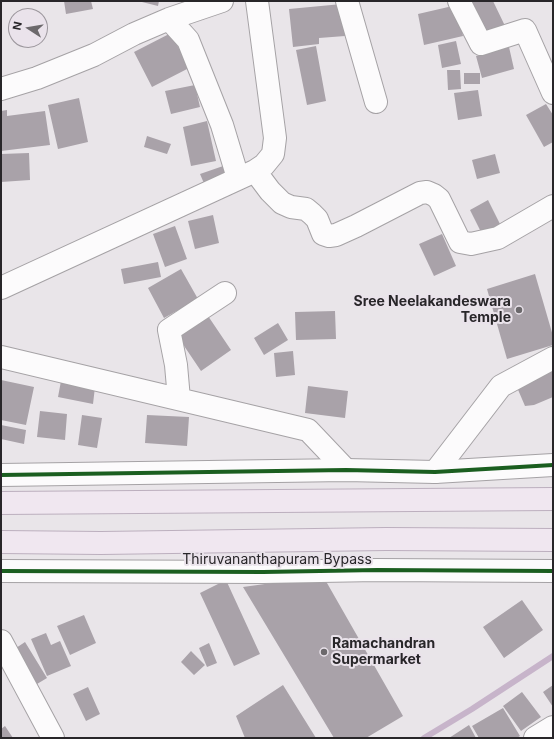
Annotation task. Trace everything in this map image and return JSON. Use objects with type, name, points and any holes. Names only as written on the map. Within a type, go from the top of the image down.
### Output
[{"type":"highway","points":[[1,504],[553,499]]},
{"type":"highway","name":"Thiruvananthapuram Bypass","points":[[1,542],[101,543],[386,539],[553,540]]},
{"type":"street","points":[[1,89],[37,78],[94,56],[134,34],[169,19],[222,1]]},
{"type":"street","points":[[1,288],[247,175],[264,165],[272,154],[275,138],[257,1]]},
{"type":"street","points":[[347,1],[376,102]]},
{"type":"street","points":[[460,1],[481,44],[525,30],[553,93]]},
{"type":"street","points":[[169,19],[188,40],[222,125],[247,175],[270,191],[282,203],[290,207],[306,209],[317,219],[323,234],[329,236],[336,235],[420,193],[427,192],[439,199],[460,242],[472,244],[498,238],[553,206]]},
{"type":"street","points":[[179,399],[176,365],[169,330],[225,293]]},
{"type":"street","points":[[1,357],[308,430],[346,470]]},
{"type":"street","points":[[435,472],[501,386],[553,358]]},
{"type":"street","points":[[1,475],[346,470],[435,472],[553,466]]},
{"type":"street","name":"Thiruvananthapuram Bypass","points":[[1,571],[553,571]]},
{"type":"street","points":[[1,641],[54,738]]},
{"type":"street","points":[[535,738],[553,727]]},
{"type":"building","points":[[64,1],[91,1],[93,9],[66,14]]},
{"type":"building","points":[[138,1],[159,1],[158,6]]},
{"type":"building","points":[[468,1],[493,1],[506,28],[485,37]]},
{"type":"building","points":[[342,4],[345,36],[319,38],[319,44],[293,47],[289,9]]},
{"type":"building","points":[[457,5],[463,36],[424,45],[418,14]]},
{"type":"building","points":[[171,33],[189,68],[152,87],[134,52]]},
{"type":"building","points":[[456,41],[461,64],[442,68],[438,45]]},
{"type":"building","points":[[316,46],[326,101],[307,105],[296,50]]},
{"type":"building","points":[[509,47],[514,69],[482,78],[476,56]]},
{"type":"building","points":[[447,70],[460,70],[461,89],[448,90]]},
{"type":"building","points":[[464,73],[480,73],[480,84],[464,84]]},
{"type":"building","points":[[195,85],[200,107],[171,114],[165,91]]},
{"type":"building","points":[[478,90],[482,116],[458,120],[454,93]]},
{"type":"building","points":[[79,98],[88,142],[58,149],[48,105]]},
{"type":"building","points":[[546,104],[553,115],[553,142],[544,147],[526,115]]},
{"type":"building","points":[[7,110],[7,116],[45,111],[50,145],[1,151],[1,111]]},
{"type":"building","points":[[207,121],[216,161],[191,166],[183,127]]},
{"type":"building","points":[[147,136],[171,144],[167,154],[144,147]]},
{"type":"building","points":[[29,153],[30,180],[1,182],[1,154]]},
{"type":"building","points":[[495,154],[500,173],[477,179],[472,160]]},
{"type":"building","points":[[229,164],[232,177],[206,188],[200,174]]},
{"type":"building","points":[[488,200],[502,228],[484,238],[470,210]]},
{"type":"building","points":[[213,215],[219,243],[195,249],[188,221]]},
{"type":"building","points":[[175,226],[187,259],[165,267],[153,234]]},
{"type":"building","points":[[442,234],[456,266],[434,276],[419,244]]},
{"type":"building","points":[[158,262],[161,277],[124,284],[121,269]]},
{"type":"building","points":[[181,269],[198,299],[164,318],[148,288]]},
{"type":"building","name":"Sree Neelakandeswara Temple","points":[[535,274],[553,336],[553,345],[507,359],[487,289]]},
{"type":"building","points":[[204,310],[231,350],[201,371],[174,331]]},
{"type":"building","points":[[335,311],[336,339],[296,340],[295,312]]},
{"type":"building","points":[[278,323],[288,340],[264,355],[254,338]]},
{"type":"building","points":[[293,351],[295,375],[276,377],[274,353]]},
{"type":"building","points":[[553,369],[553,397],[534,405],[525,406],[516,385]]},
{"type":"building","points":[[1,380],[34,387],[26,425],[1,420]]},
{"type":"building","points":[[61,381],[95,387],[93,404],[58,397]]},
{"type":"building","points":[[308,386],[348,391],[345,418],[305,413]]},
{"type":"building","points":[[40,411],[67,414],[65,440],[37,437]]},
{"type":"building","points":[[82,415],[102,418],[97,448],[78,445]]},
{"type":"building","points":[[147,415],[189,417],[187,446],[145,443]]},
{"type":"building","points":[[1,425],[26,430],[24,444],[1,439]]},
{"type":"building","name":"Ramachandran Supermarket","points":[[323,576],[403,716],[366,738],[334,738],[243,587]]},
{"type":"building","points":[[226,580],[260,654],[234,666],[200,593]]},
{"type":"building","points":[[522,600],[543,630],[504,658],[483,627]]},
{"type":"building","points":[[84,615],[96,643],[70,655],[57,626]]},
{"type":"building","points":[[46,633],[51,645],[60,641],[71,666],[47,676],[31,639]]},
{"type":"building","points":[[25,642],[47,678],[37,684],[16,648]]},
{"type":"building","points":[[209,643],[217,663],[207,667],[199,648]]},
{"type":"building","points":[[191,651],[205,665],[194,675],[181,662]]},
{"type":"building","points":[[283,685],[316,738],[245,738],[236,716]]},
{"type":"building","points":[[553,685],[553,707],[543,692]]},
{"type":"building","points":[[88,687],[100,714],[86,721],[73,694]]},
{"type":"building","points":[[522,692],[541,717],[521,731],[503,706]]},
{"type":"building","points":[[503,708],[520,736],[517,738],[479,738],[472,726]]},
{"type":"building","points":[[469,725],[476,738],[449,738]]},
{"type":"building","points":[[5,726],[13,738],[1,738],[1,729]]},
{"type":"waterway","points":[[424,738],[472,709],[553,656]]},
{"type":"cycle path","points":[[1,475],[346,470],[435,472],[553,465]]},
{"type":"cycle path","points":[[1,571],[553,571]]},
{"type":"place","name":"Sree Neelakandeswara Temple","points":[[519,310]]},
{"type":"place","name":"Ramachandran Supermarket","points":[[324,652]]}]
